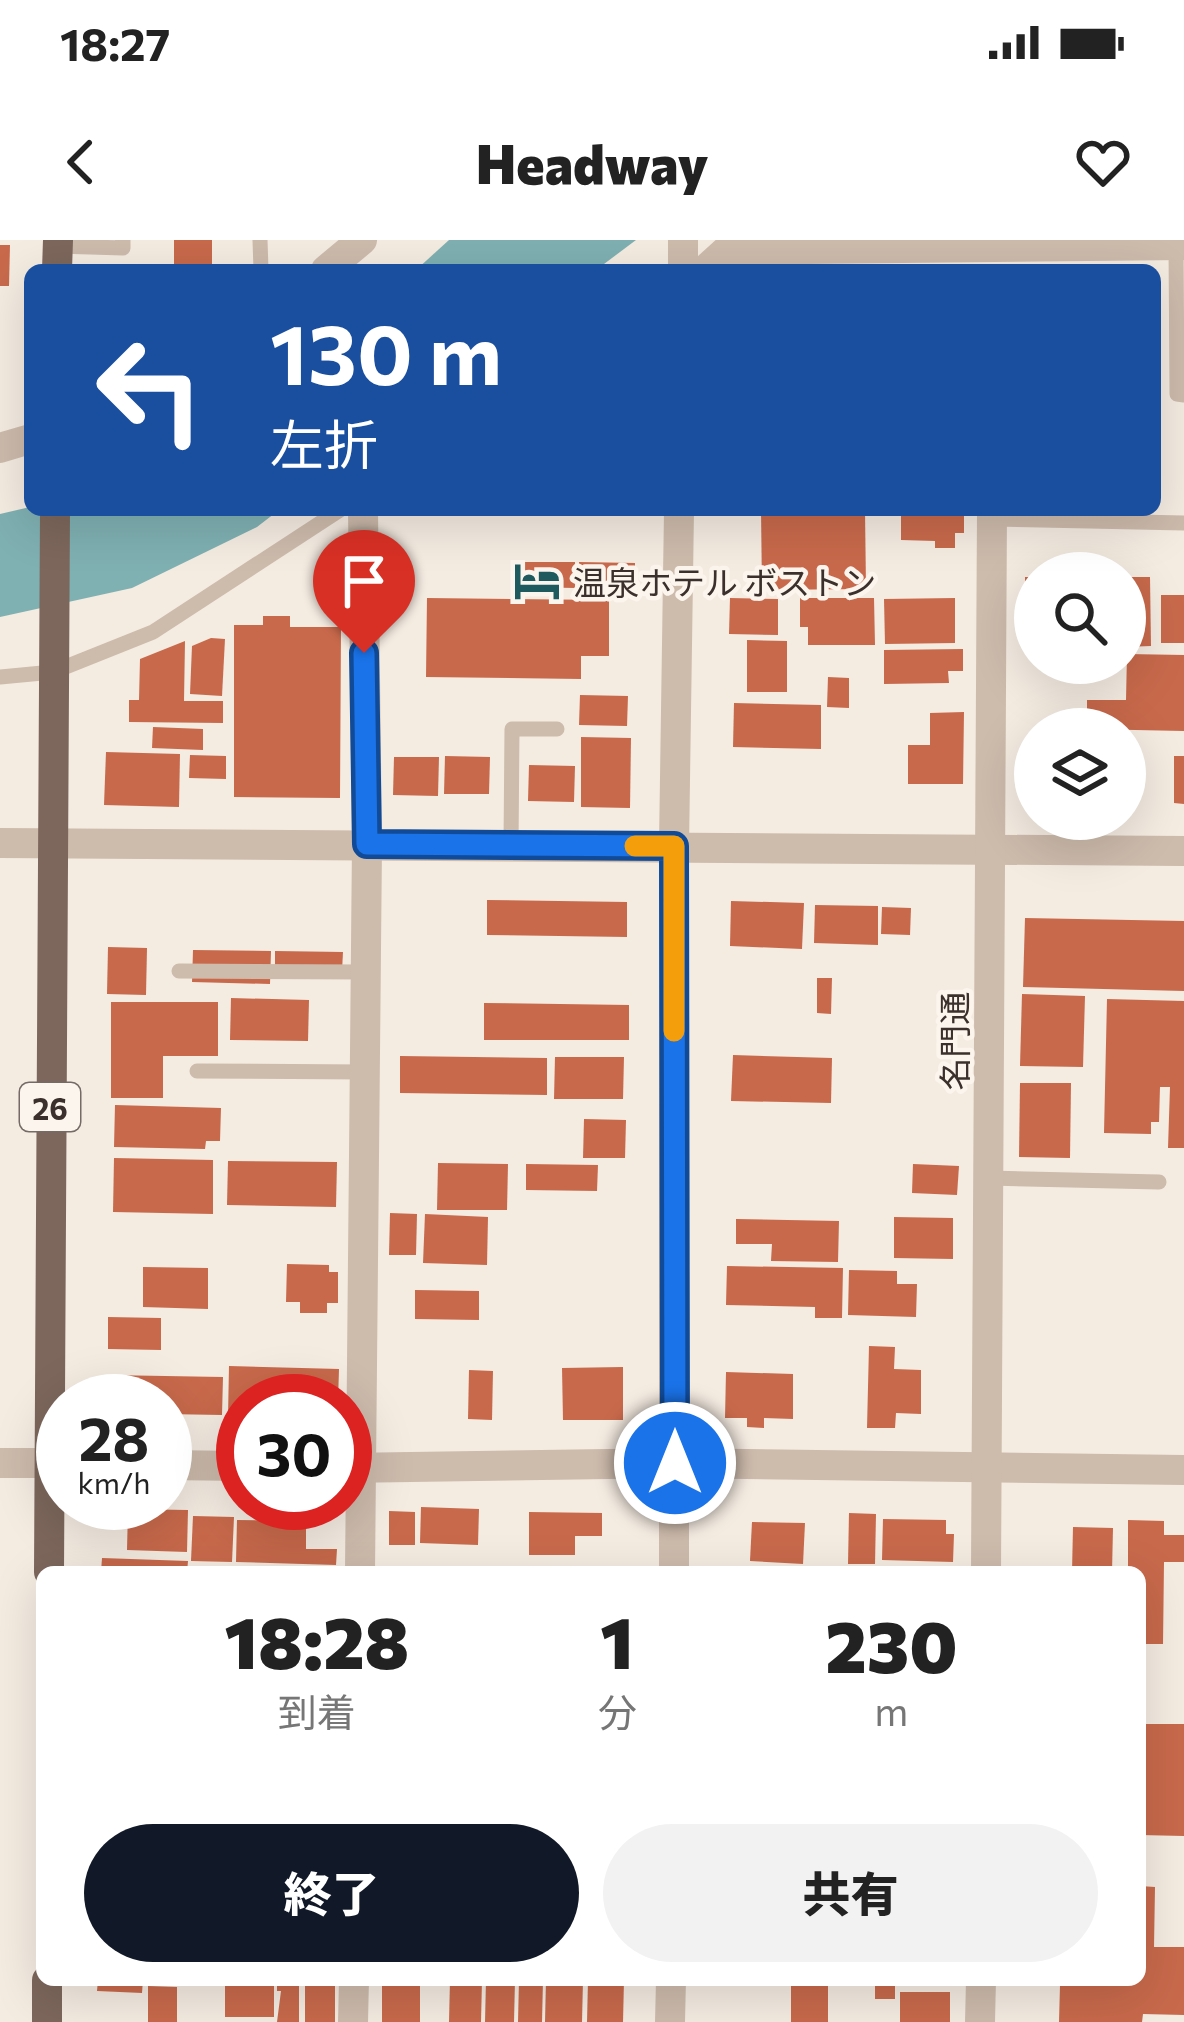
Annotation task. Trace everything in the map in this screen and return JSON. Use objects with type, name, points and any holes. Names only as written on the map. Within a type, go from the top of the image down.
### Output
[{"type":"main road","name":"26","points":[[55,516],[55,1374]]},
{"type":"main road","name":"26","points":[[49,1566],[52,1530]]},
{"type":"main road","points":[[47,1986],[47,2022]]},
{"type":"street","points":[[333,264],[362,240]]},
{"type":"street","points":[[723,253],[827,259],[1180,245]]},
{"type":"street","points":[[356,1374],[367,844],[363,516]]},
{"type":"street","points":[[674,1566],[679,516]]},
{"type":"street","name":"名門通","points":[[986,1566],[992,516]]},
{"type":"street","points":[[0,843],[1184,851]]},
{"type":"street","points":[[0,1462],[36,1463]]},
{"type":"street","points":[[372,1468],[675,1463],[1184,1470]]},
{"type":"street","points":[[357,1530],[360,1566]]},
{"type":"street","points":[[353,2022],[354,1986]]},
{"type":"street","points":[[670,1986],[670,2022]]},
{"type":"street","points":[[980,2022],[981,1986]]},
{"type":"lane","points":[[58,252],[122,248],[123,240]]},
{"type":"lane","points":[[1180,245],[1177,394],[1184,394]]},
{"type":"lane","points":[[0,677],[53,657],[153,632],[331,516]]},
{"type":"lane","points":[[1016,516],[1184,523]]},
{"type":"lane","points":[[511,845],[512,729],[557,729]]},
{"type":"lane","points":[[179,971],[365,972]]},
{"type":"lane","points":[[197,1071],[365,1072]]},
{"type":"lane","points":[[989,1178],[1159,1182]]},
{"type":"water","points":[[449,240],[636,240],[604,264],[423,264]]},
{"type":"water","points":[[24,508],[24,516],[271,516],[132,588],[0,617],[0,514]]},
{"type":"building","points":[[174,240],[212,240],[212,264],[174,264]]},
{"type":"building","points":[[0,245],[10,245],[9,286],[0,286]]},
{"type":"building","points":[[761,516],[865,516],[866,589],[762,590]]},
{"type":"building","points":[[901,516],[964,516],[964,533],[955,533],[955,548],[935,548],[935,541],[901,540]]},
{"type":"building","points":[[525,562],[575,562],[575,588],[525,587]]},
{"type":"building","points":[[579,562],[635,563],[635,587],[579,586]]},
{"type":"building","points":[[1146,577],[1150,577],[1151,646],[1146,646]]},
{"type":"building","points":[[1161,595],[1184,595],[1184,643],[1161,643]]},
{"type":"building","points":[[427,598],[609,600],[609,656],[581,656],[581,679],[426,677]]},
{"type":"building","points":[[730,598],[778,599],[778,635],[729,634]]},
{"type":"building","points":[[800,598],[874,598],[875,645],[808,645],[808,627],[800,627]]},
{"type":"building","points":[[955,598],[955,643],[885,644],[884,599]]},
{"type":"building","points":[[263,616],[290,616],[290,627],[341,627],[340,798],[234,797],[234,625],[263,625]]},
{"type":"building","points":[[211,638],[225,639],[222,696],[190,694],[192,646]]},
{"type":"building","points":[[747,640],[787,641],[787,692],[747,692]]},
{"type":"building","points":[[185,641],[184,701],[223,701],[223,723],[129,722],[129,700],[139,700],[140,659]]},
{"type":"building","points":[[963,649],[963,671],[948,671],[949,683],[884,684],[884,650]]},
{"type":"building","points":[[1146,654],[1184,655],[1184,731],[1146,730],[1146,708],[1087,708],[1087,700],[1126,700],[1126,684],[1146,684]]},
{"type":"building","points":[[828,677],[849,678],[849,708],[827,707]]},
{"type":"building","points":[[580,695],[628,696],[627,726],[579,725]]},
{"type":"building","points":[[734,703],[821,705],[821,749],[733,747]]},
{"type":"building","points":[[964,712],[963,784],[908,784],[908,745],[930,745],[930,713]]},
{"type":"building","points":[[153,727],[203,729],[203,750],[152,748]]},
{"type":"building","points":[[581,737],[631,738],[630,808],[581,807]]},
{"type":"building","points":[[106,752],[180,754],[179,807],[104,805]]},
{"type":"building","points":[[190,755],[226,756],[226,779],[189,778]]},
{"type":"building","points":[[445,756],[490,757],[489,794],[444,794]]},
{"type":"building","points":[[1174,756],[1184,756],[1184,804],[1174,803]]},
{"type":"building","points":[[394,757],[439,757],[438,796],[393,795]]},
{"type":"building","points":[[529,765],[575,766],[574,802],[528,801]]},
{"type":"building","points":[[487,900],[627,902],[627,937],[487,935]]},
{"type":"building","points":[[731,901],[804,903],[802,949],[730,946]]},
{"type":"building","points":[[815,905],[878,906],[878,945],[814,943]]},
{"type":"building","points":[[882,907],[911,908],[910,935],[881,934]]},
{"type":"building","points":[[1025,918],[1184,921],[1184,991],[1023,987]]},
{"type":"building","points":[[108,947],[147,948],[146,995],[107,994]]},
{"type":"building","points":[[193,950],[271,951],[270,984],[192,982]]},
{"type":"building","points":[[275,951],[343,952],[342,971],[275,970]]},
{"type":"building","points":[[817,978],[832,978],[831,1014],[817,1013]]},
{"type":"building","points":[[1022,994],[1085,996],[1083,1067],[1020,1066]]},
{"type":"building","points":[[231,998],[309,1000],[308,1041],[230,1040]]},
{"type":"building","points":[[1107,999],[1184,1001],[1184,1148],[1168,1148],[1170,1087],[1160,1087],[1159,1122],[1151,1122],[1151,1134],[1104,1133]]},
{"type":"building","points":[[111,1002],[218,1002],[218,1056],[163,1056],[163,1098],[111,1098]]},
{"type":"building","points":[[484,1003],[629,1005],[629,1040],[484,1040]]},
{"type":"building","points":[[733,1055],[832,1058],[831,1103],[731,1101]]},
{"type":"building","points":[[400,1056],[547,1058],[547,1095],[400,1093]]},
{"type":"building","points":[[555,1057],[624,1057],[623,1099],[554,1099]]},
{"type":"building","points":[[1020,1083],[1071,1083],[1070,1158],[1019,1157]]},
{"type":"building","points":[[115,1105],[221,1108],[220,1141],[206,1141],[205,1149],[114,1147]]},
{"type":"building","points":[[584,1119],[626,1120],[625,1158],[583,1158]]},
{"type":"building","points":[[114,1158],[213,1160],[213,1214],[113,1212]]},
{"type":"building","points":[[228,1161],[337,1162],[336,1207],[227,1205]]},
{"type":"building","points":[[438,1163],[508,1164],[507,1210],[437,1210]]},
{"type":"building","points":[[526,1164],[598,1165],[597,1191],[526,1190]]},
{"type":"building","points":[[913,1164],[959,1166],[957,1195],[912,1193]]},
{"type":"building","points":[[390,1213],[417,1214],[416,1255],[389,1255]]},
{"type":"building","points":[[425,1214],[488,1217],[487,1265],[423,1263]]},
{"type":"building","points":[[894,1217],[953,1218],[953,1259],[894,1258]]},
{"type":"building","points":[[736,1219],[839,1221],[838,1262],[771,1261],[772,1244],[736,1244]]},
{"type":"building","points":[[287,1264],[329,1265],[329,1272],[338,1272],[338,1303],[327,1303],[327,1313],[300,1313],[300,1302],[286,1302]]},
{"type":"building","points":[[727,1266],[843,1268],[842,1318],[815,1318],[815,1307],[726,1305]]},
{"type":"building","points":[[143,1267],[208,1268],[208,1309],[143,1307]]},
{"type":"building","points":[[849,1270],[897,1271],[897,1284],[917,1284],[916,1317],[848,1315]]},
{"type":"building","points":[[415,1290],[479,1291],[479,1320],[415,1319]]},
{"type":"building","points":[[108,1317],[161,1318],[161,1350],[108,1349]]},
{"type":"building","points":[[869,1346],[895,1347],[894,1369],[921,1370],[921,1414],[896,1413],[895,1428],[867,1428]]},
{"type":"building","points":[[229,1366],[339,1369],[339,1374],[229,1374]]},
{"type":"building","points":[[623,1367],[623,1420],[563,1420],[562,1368]]},
{"type":"building","points":[[469,1370],[493,1371],[492,1420],[468,1419]]},
{"type":"building","points":[[726,1372],[793,1374],[793,1419],[764,1418],[764,1428],[747,1427],[747,1418],[725,1418]]},
{"type":"building","points":[[192,1376],[216,1377],[216,1415],[192,1414]]},
{"type":"building","points":[[421,1507],[479,1509],[478,1545],[420,1543]]},
{"type":"building","points":[[389,1511],[415,1512],[415,1545],[389,1545]]},
{"type":"building","points":[[529,1512],[602,1513],[602,1536],[575,1536],[575,1555],[529,1555]]},
{"type":"building","points":[[849,1513],[876,1514],[875,1564],[848,1564]]},
{"type":"building","points":[[193,1516],[216,1517],[216,1530],[233,1530],[232,1562],[191,1561]]},
{"type":"building","points":[[883,1519],[946,1520],[946,1534],[954,1534],[953,1562],[882,1560]]},
{"type":"building","points":[[1128,1520],[1164,1521],[1164,1535],[1184,1535],[1184,1562],[1164,1562],[1163,1644],[1146,1644],[1146,1566],[1128,1566]]},
{"type":"building","points":[[752,1522],[805,1523],[803,1564],[750,1561]]},
{"type":"building","points":[[1073,1527],[1113,1528],[1112,1566],[1072,1566]]},
{"type":"building","points":[[127,1530],[188,1530],[187,1552],[127,1550]]},
{"type":"building","points":[[237,1530],[306,1530],[306,1549],[337,1549],[336,1565],[236,1562]]},
{"type":"building","points":[[102,1558],[188,1561],[188,1566],[101,1566]]},
{"type":"building","points":[[1146,1724],[1184,1724],[1184,1836],[1146,1835]]},
{"type":"building","points":[[1146,1886],[1155,1887],[1154,1947],[1184,1947],[1184,2015],[1143,2014],[1142,2022],[1059,2022],[1060,1986],[1146,1986]]},
{"type":"building","points":[[97,1986],[143,1986],[142,1993],[97,1991]]},
{"type":"building","points":[[148,1986],[177,1987],[177,2022],[148,2022]]},
{"type":"building","points":[[225,1986],[274,1986],[274,2017],[225,2017]]},
{"type":"building","points":[[277,1986],[299,1986],[299,2022],[277,2022],[281,1991]]},
{"type":"building","points":[[305,1986],[335,1986],[335,2022],[305,2022]]},
{"type":"building","points":[[382,1986],[420,1986],[420,2022],[382,2022]]},
{"type":"building","points":[[450,1986],[482,1986],[481,2022],[449,2022]]},
{"type":"building","points":[[486,1986],[515,1986],[514,2022],[485,2022]]},
{"type":"building","points":[[519,1986],[543,1986],[542,2022],[518,2022]]},
{"type":"building","points":[[546,1986],[583,1986],[582,2022],[545,2022]]},
{"type":"building","points":[[588,1986],[624,1986],[623,2022],[587,2022]]},
{"type":"building","points":[[791,1986],[828,1986],[828,2022],[791,2022]]},
{"type":"building","points":[[875,1986],[895,1986],[895,1999],[875,1999]]},
{"type":"building","points":[[900,1992],[950,1992],[950,2022],[900,2022]]},
{"type":"slow traffic","points":[[635,846],[674,846],[674,1031]]},
{"type":"place","name":"温泉ホテル ボストン","points":[[537,581]]},
{"type":"route","points":[[364,653],[367,844],[674,846],[675,1463]]}]
